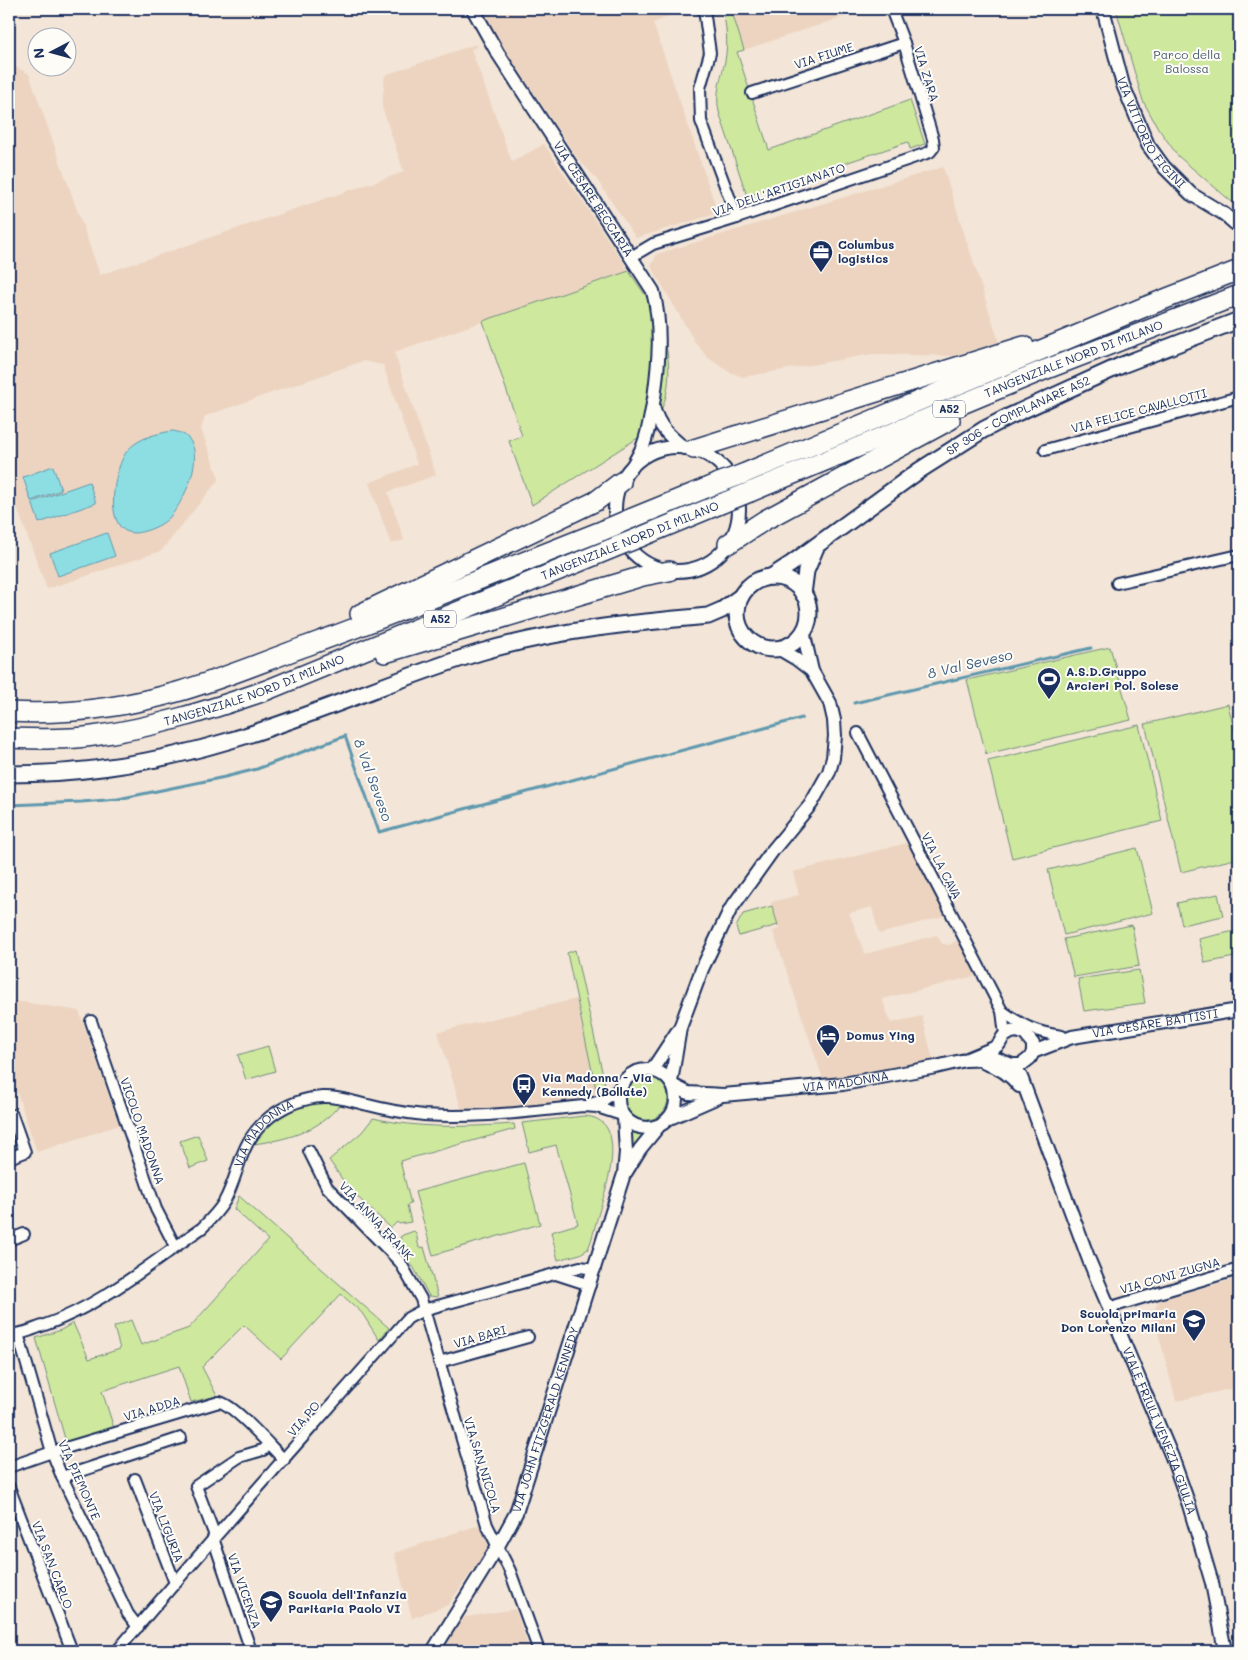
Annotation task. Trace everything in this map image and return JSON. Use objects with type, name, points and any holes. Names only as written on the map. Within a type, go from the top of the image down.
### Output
[{"type":"highway","name":"TANGENZIALE NORD DI MILANO","points":[[9,712],[90,710],[135,702],[206,683],[421,603],[604,530],[1142,308],[1239,270]]},
{"type":"highway","name":"TANGENZIALE NORD DI MILANO","points":[[9,738],[92,737],[161,724],[267,690],[1039,372],[1239,294]]},
{"type":"highway","points":[[689,449],[1142,308]]},
{"type":"highway","points":[[728,544],[766,520],[1039,372]]},
{"type":"highway","points":[[256,664],[596,501],[621,482]]},
{"type":"highway","points":[[267,690],[651,574],[669,571]]},
{"type":"main road","name":"SP 306 - COMPLANARE A52","points":[[771,577],[920,470],[1008,417],[1122,365],[1239,320]]},
{"type":"main road","points":[[740,597],[737,610],[741,630],[745,636],[763,647],[778,648],[795,640],[803,631],[808,612],[803,594],[807,566],[816,546]]},
{"type":"main road","points":[[9,774],[97,768],[200,749],[257,732],[430,669],[511,644],[599,626],[708,616],[722,610],[740,597],[753,583],[771,577],[789,581],[803,594]]},
{"type":"main road","points":[[708,616],[741,630]]},
{"type":"street","name":"VIA CESARE BECCARIA","points":[[473,9],[497,52],[653,291],[658,312],[660,353],[650,424],[643,448],[632,467]]},
{"type":"street","points":[[704,9],[710,53],[700,88],[702,121],[737,218]]},
{"type":"street","name":"VIA ZARA","points":[[891,9],[904,43],[934,147]]},
{"type":"street","name":"VIA VITTORIO FIGINI","points":[[1103,9],[1123,85],[1148,145],[1164,167],[1191,194],[1224,214],[1239,227]]},
{"type":"street","name":"VIA FIUME","points":[[752,93],[904,43]]},
{"type":"street","name":"VIA DELL'ARTIGIANATO","points":[[632,257],[653,244],[737,218],[930,152],[934,147]]},
{"type":"street","name":"VIA FELICE CAVALLOTTI","points":[[1045,450],[1239,397]]},
{"type":"street","name":"VIA CESARE BECCARIA","points":[[653,405],[658,422],[663,429],[689,449]]},
{"type":"street","points":[[665,448],[689,449],[712,458],[730,478],[736,492],[739,514],[734,535],[718,556],[690,570],[669,571],[654,566],[638,557],[621,536],[615,509],[621,482],[639,460],[665,448]]},
{"type":"street","points":[[1117,583],[1239,555]]},
{"type":"street","points":[[672,1084],[680,1028],[702,969],[730,910],[773,850],[811,804],[828,772],[833,758],[836,736],[834,720],[830,704],[812,672],[803,631]]},
{"type":"street","points":[[778,648],[795,658],[812,672]]},
{"type":"street","name":"VIA LA CAVA","points":[[858,733],[1002,1011],[1006,1036]]},
{"type":"street","name":"VIA CESARE BATTISTI","points":[[1030,1038],[1067,1037],[1239,1010]]},
{"type":"street","name":"VIA CESARE BATTISTI","points":[[1002,1011],[1020,1024],[1039,1032],[1067,1037]]},
{"type":"street","name":"VICOLO MADONNA","points":[[91,1021],[156,1209],[175,1246]]},
{"type":"street","points":[[652,1070],[680,1028]]},
{"type":"street","points":[[1023,1032],[1030,1038],[1033,1047],[1032,1055],[1021,1065],[997,1059],[970,1060],[994,1048],[1006,1036],[1023,1032]]},
{"type":"street","points":[[1006,1036],[1000,1054],[1008,1063]]},
{"type":"street","name":"VIA CESARE BATTISTI","points":[[1032,1055],[1067,1037]]},
{"type":"street","name":"VIALE FRIULI VENEZIA GIULIA","points":[[1032,1055],[1028,1073],[1042,1132]]},
{"type":"street","points":[[970,1060],[992,1065],[1011,1075],[1027,1095]]},
{"type":"street","name":"VIA MADONNA","points":[[672,1084],[688,1092],[723,1095],[843,1084],[970,1060]]},
{"type":"street","name":"VIALE FRIULI VENEZIA GIULIA","points":[[1008,1063],[1018,1071],[1088,1260],[1172,1457],[1189,1505],[1212,1583],[1225,1651]]},
{"type":"street","points":[[642,1070],[652,1070],[664,1075],[672,1084],[677,1099],[676,1107],[670,1118],[658,1127],[638,1127],[623,1116],[618,1103],[619,1089],[632,1074],[642,1070]]},
{"type":"street","name":"VIA MADONNA","points":[[584,1106],[604,1100],[619,1089]]},
{"type":"street","name":"VIA MADONNA","points":[[670,1118],[723,1095]]},
{"type":"street","name":"VIA MADONNA","points":[[14,1334],[55,1322],[80,1310],[108,1294],[202,1228],[218,1211],[224,1201],[244,1146],[252,1135],[270,1117],[300,1101],[333,1097],[392,1111],[444,1116],[485,1115],[584,1106],[597,1107],[623,1116]]},
{"type":"street","points":[[9,1158],[25,1152],[10,1116]]},
{"type":"street","name":"VIA JOHN FITZGERALD KENNEDY","points":[[432,1651],[498,1546],[516,1513],[590,1286],[624,1174],[626,1152],[623,1116]]},
{"type":"street","name":"VIA JOHN FITZGERALD KENNEDY","points":[[624,1174],[640,1149],[658,1127]]},
{"type":"street","name":"VIA ANNA FRANK","points":[[309,1151],[327,1187],[400,1262],[421,1299],[423,1310]]},
{"type":"street","points":[[9,1240],[24,1234]]},
{"type":"street","name":"VIA PO","points":[[117,1651],[214,1537],[408,1318],[423,1310],[580,1267],[595,1268]]},
{"type":"street","name":"VIA CONI ZUGNA","points":[[1108,1308],[1239,1269]]},
{"type":"street","points":[[555,1274],[590,1286]]},
{"type":"street","name":"VIA SAN NICOLA","points":[[423,1310],[487,1525],[510,1571],[539,1651]]},
{"type":"street","name":"VIA PIEMONTE","points":[[14,1334],[52,1452],[62,1477],[128,1614],[138,1627]]},
{"type":"street","name":"VIA BARI","points":[[439,1362],[528,1337]]},
{"type":"street","name":"VIA ADDA","points":[[9,1467],[52,1452],[219,1402],[225,1404],[241,1418],[284,1460]]},
{"type":"street","points":[[62,1477],[181,1438]]},
{"type":"street","name":"VIA VICENZA","points":[[251,1651],[196,1486],[233,1460],[264,1450],[269,1445]]},
{"type":"street","name":"VIA LIGURIA","points":[[135,1479],[174,1583]]},
{"type":"street","name":"VIA SAN CARLO","points":[[9,1487],[72,1651]]},
{"type":"shaded area","points":[[483,9],[686,9],[653,23],[718,213],[636,238],[595,177],[578,159],[490,28]]},
{"type":"shaded area","points":[[731,9],[867,9],[744,50]]},
{"type":"shaded area","points":[[9,34],[13,45],[12,65],[28,73],[28,78],[30,78],[100,275],[404,172],[382,107],[385,75],[476,44],[477,47],[471,49],[512,162],[544,144],[629,271],[394,352],[436,475],[388,492],[404,540],[391,544],[369,483],[417,464],[383,365],[363,361],[205,416],[201,429],[219,479],[161,551],[47,589],[12,494],[9,492]]},
{"type":"shaded area","points":[[943,167],[999,342],[953,356],[872,354],[743,377],[729,372],[707,357],[695,342],[651,266],[657,254]]},
{"type":"shaded area","points":[[911,842],[947,915],[879,934],[872,907],[849,913],[865,954],[937,935],[942,944],[949,945],[960,939],[979,975],[882,999],[891,1023],[922,1016],[934,1064],[824,1082],[773,931],[779,929],[771,902],[799,895],[793,872]]},
{"type":"shaded area","points":[[576,999],[598,1097],[580,1104],[463,1114],[438,1032]]},
{"type":"shaded area","points":[[9,1000],[79,1011],[119,1125],[37,1152],[13,1080],[9,1081]]},
{"type":"shaded area","points":[[1239,1278],[1239,1387],[1176,1401],[1153,1313],[1159,1300]]},
{"type":"shaded area","points":[[485,1523],[493,1541],[448,1605],[412,1618],[394,1553]]},
{"type":"shaded area","points":[[515,1609],[530,1651],[436,1651],[455,1619]]},
{"type":"green space","points":[[722,9],[731,9],[744,50],[737,52],[769,150],[910,100],[925,144],[910,149],[908,142],[747,196],[718,105],[718,92],[725,61],[727,41]]},
{"type":"green space","name":"Parco della Balossa","points":[[1116,9],[1239,9],[1239,208],[1178,156],[1158,128],[1143,101]]},
{"type":"green space","points":[[629,271],[652,305],[664,337],[669,367],[666,396],[661,410],[653,424],[641,436],[532,505],[509,441],[522,436],[483,321]]},
{"type":"green space","name":"A.S.D.Gruppo Arcieri Pol. Solese","points":[[1110,647],[1131,720],[986,754],[967,680]]},
{"type":"green space","points":[[1228,704],[1239,752],[1239,858],[1181,872],[1145,724]]},
{"type":"green space","points":[[1139,725],[1162,821],[1012,858],[988,761]]},
{"type":"green space","points":[[1137,848],[1153,913],[1064,935],[1048,870]]},
{"type":"green space","points":[[1218,894],[1223,916],[1182,925],[1177,903]]},
{"type":"green space","points":[[772,906],[778,925],[739,936],[736,927],[743,914]]},
{"type":"green space","points":[[1132,925],[1139,966],[1074,977],[1064,939]]},
{"type":"green space","points":[[1239,930],[1239,956],[1205,963],[1199,939]]},
{"type":"green space","points":[[575,950],[606,1089],[597,1094],[567,953]]},
{"type":"green space","points":[[1139,970],[1145,1003],[1084,1011],[1078,979]]},
{"type":"green space","points":[[268,1046],[275,1071],[246,1080],[238,1055]]},
{"type":"green space","points":[[642,1076],[650,1076],[662,1082],[668,1098],[662,1114],[650,1120],[642,1120],[630,1114],[624,1102],[624,1094],[630,1082]]},
{"type":"green space","points":[[315,1103],[340,1104],[332,1114],[312,1128],[289,1137],[253,1144],[265,1129],[279,1117]]},
{"type":"green space","points":[[584,1116],[598,1120],[607,1128],[611,1140],[610,1171],[588,1249],[580,1254],[558,1260],[551,1232],[578,1224],[556,1145],[529,1152],[522,1123]]},
{"type":"green space","points":[[373,1118],[426,1126],[514,1124],[515,1129],[400,1161],[411,1204],[407,1205],[411,1222],[399,1224],[397,1222],[391,1228],[349,1189],[329,1160],[362,1132]]},
{"type":"green space","points":[[629,1128],[645,1133],[631,1157]]},
{"type":"green space","points":[[198,1135],[208,1161],[190,1168],[180,1141]]},
{"type":"green space","points":[[524,1163],[540,1224],[433,1255],[415,1192]]},
{"type":"green space","points":[[239,1196],[389,1328],[379,1340],[362,1313],[341,1294],[281,1359],[244,1325],[202,1367],[217,1396],[191,1402],[179,1366],[102,1391],[114,1428],[66,1442],[36,1338],[61,1330],[73,1323],[89,1359],[120,1349],[114,1327],[131,1320],[141,1345],[189,1328],[268,1240],[234,1209]]},
{"type":"green space","points":[[414,1231],[419,1248],[424,1247],[438,1297],[429,1296],[414,1268],[398,1247],[400,1237]]},
{"type":"water","points":[[173,431],[185,436],[192,444],[194,456],[193,470],[183,497],[169,518],[158,526],[135,533],[124,530],[118,523],[114,511],[115,483],[123,458],[128,450],[137,442]]},
{"type":"water","points":[[53,466],[61,490],[31,501],[23,477]]},
{"type":"water","points":[[89,482],[96,503],[39,523],[32,502]]},
{"type":"water","points":[[107,533],[115,556],[58,576],[50,553]]},
{"type":"waterway","name":"8 Val Seveso","points":[[854,703],[1091,648]]},
{"type":"waterway","name":"8 Val Seveso","points":[[9,805],[118,799],[257,769],[345,736],[379,832],[802,718]]},
{"type":"place","name":"Columbus logistics","points":[[821,273]]},
{"type":"place","name":"A.S.D.Gruppo Arcieri Pol. Solese","points":[[1049,700]]},
{"type":"place","name":"Domus Ying","points":[[828,1057]]},
{"type":"place","name":"Via Madonna - Via Kennedy (Bollate)","points":[[524,1106]]},
{"type":"place","name":"Scuola primaria Don Lorenzo Milani","points":[[1194,1342]]},
{"type":"place","name":"Scuola dell'Infanzia Paritaria Paolo VI","points":[[271,1623]]}]
